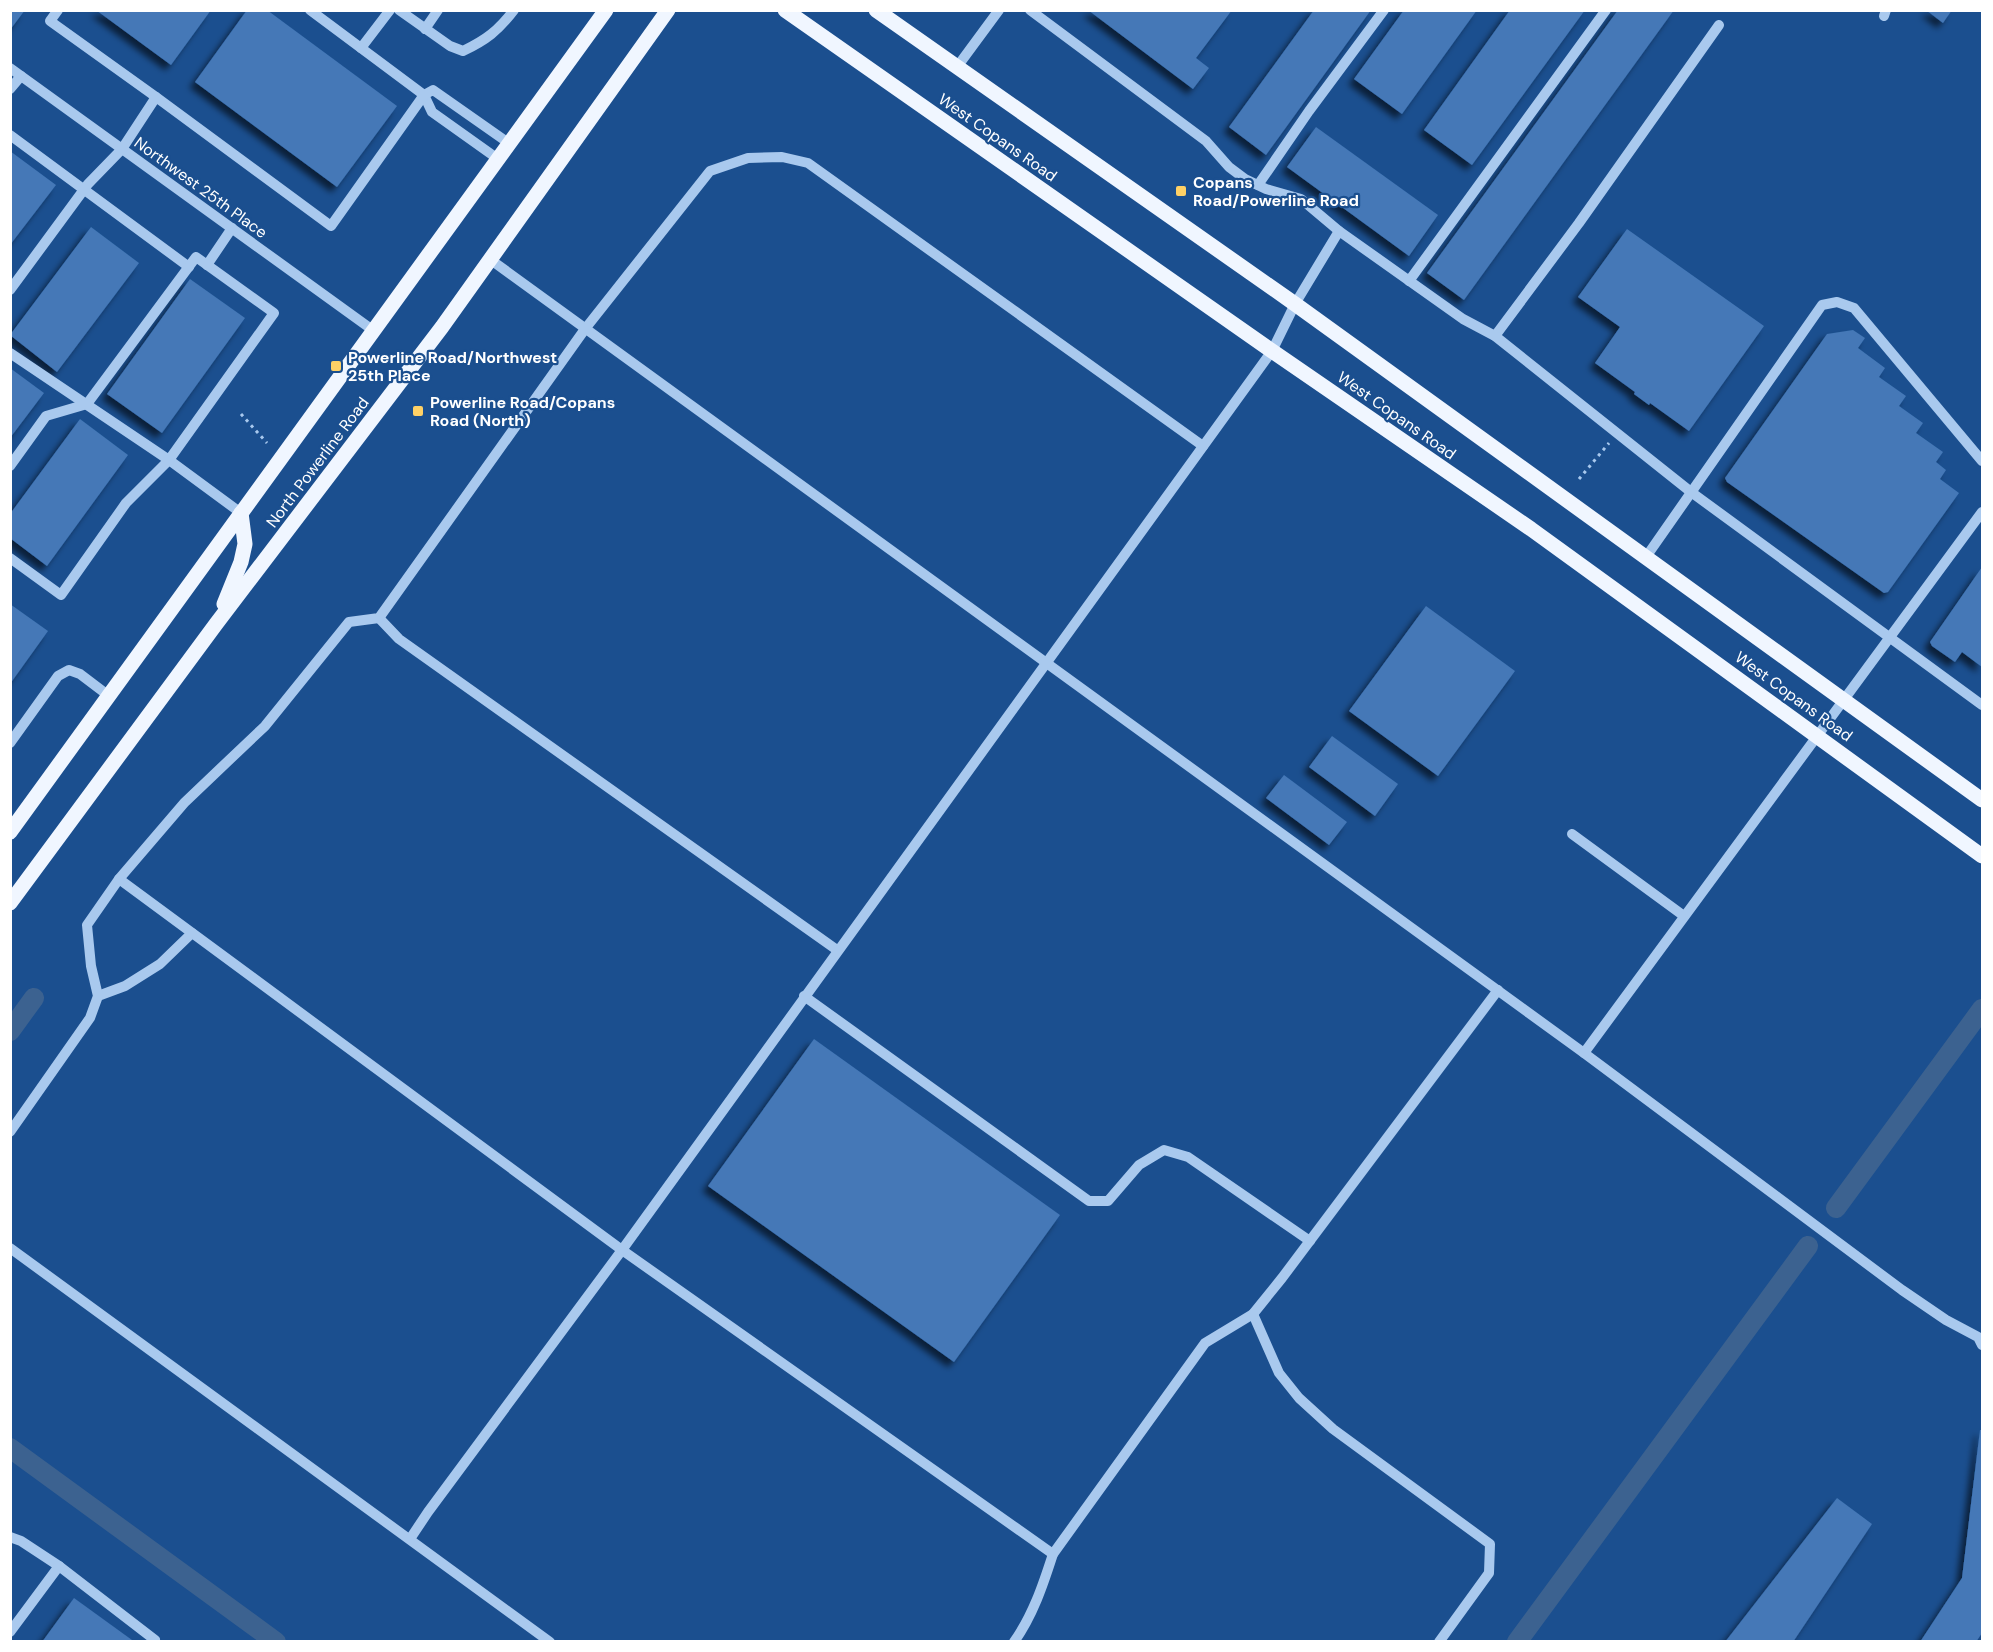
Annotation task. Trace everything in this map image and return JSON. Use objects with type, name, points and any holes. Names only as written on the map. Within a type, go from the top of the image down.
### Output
[{"type":"main road","name":"North Powerline Road","points":[[10,832],[606,10]]},
{"type":"main road","name":"North Powerline Road","points":[[10,903],[216,624],[442,327],[668,10]]},
{"type":"main road","name":"West Copans Road","points":[[785,10],[1531,529],[1983,856]]},
{"type":"main road","name":"West Copans Road","points":[[876,10],[1295,304],[1983,800]]},
{"type":"main road","points":[[216,624],[241,562],[245,544],[241,513]]},
{"type":"street","points":[[58,10],[50,21],[331,226],[424,95],[434,90],[510,144]]},
{"type":"street","points":[[309,10],[424,95],[432,112],[498,159]]},
{"type":"street","points":[[361,48],[390,10]]},
{"type":"street","points":[[399,10],[450,46],[463,51],[498,31],[514,10]]},
{"type":"street","points":[[425,29],[438,10]]},
{"type":"street","points":[[957,67],[999,10]]},
{"type":"street","points":[[1030,10],[1206,141],[1229,167],[1245,179],[1301,199],[1339,231],[1409,281],[1463,319],[1494,336],[1691,492],[1983,705]]},
{"type":"street","points":[[1258,185],[1384,10]]},
{"type":"street","points":[[1409,281],[1606,10]]},
{"type":"street","points":[[1494,336],[1579,223],[1719,26]]},
{"type":"street","name":"Northwest 25th Place","points":[[10,68],[374,331]]},
{"type":"street","points":[[10,89],[21,75]]},
{"type":"street","points":[[10,290],[85,189],[122,149],[156,98]]},
{"type":"street","points":[[10,135],[189,267]]},
{"type":"street","points":[[10,1132],[90,1018],[98,996],[91,966],[87,925],[119,879],[185,802],[265,726],[349,621],[379,618],[585,329],[710,171],[748,158],[782,157],[808,163],[1203,446]]},
{"type":"street","points":[[207,266],[232,228]]},
{"type":"street","points":[[410,1539],[622,1250],[1272,351],[1295,304],[1339,231]]},
{"type":"street","points":[[10,466],[46,416],[87,404],[196,257],[274,313],[169,460],[126,503],[61,595],[10,558]]},
{"type":"street","points":[[490,260],[1498,990],[1902,1290],[1947,1320],[1978,1337],[1983,1345]]},
{"type":"street","points":[[1646,557],[1822,305],[1838,302],[1854,308],[1983,461]]},
{"type":"street","points":[[10,353],[169,460],[241,513]]},
{"type":"street","points":[[1584,1053],[1983,512]]},
{"type":"street","points":[[379,618],[399,639],[837,950]]},
{"type":"street","points":[[10,743],[58,676],[69,670],[80,674],[109,696]]},
{"type":"street","points":[[1572,834],[1684,916]]},
{"type":"street","points":[[119,879],[622,1250],[1053,1554]]},
{"type":"street","points":[[98,996],[125,986],[160,964],[192,933]]},
{"type":"street","points":[[1014,1641],[1027,1624],[1042,1589],[1053,1554],[1205,1343],[1253,1314],[1498,990]]},
{"type":"street","points":[[804,996],[1089,1201],[1108,1201],[1139,1165],[1164,1150],[1188,1157],[1310,1241]]},
{"type":"street","points":[[10,1248],[550,1641]]},
{"type":"street","points":[[1253,1314],[1279,1373],[1299,1398],[1333,1429],[1490,1544],[1489,1573],[1439,1641]]},
{"type":"street","points":[[10,1537],[21,1541],[59,1566],[154,1641]]},
{"type":"street","points":[[10,1632],[59,1566]]},
{"type":"path","points":[[241,414],[267,443]]},
{"type":"path","points":[[1579,479],[1612,439]]},
{"type":"building","points":[[10,10],[25,10],[10,30]]},
{"type":"building","points":[[96,10],[211,10],[171,65]]},
{"type":"building","points":[[247,10],[267,10],[397,106],[337,187],[195,82]]},
{"type":"building","points":[[1088,10],[1232,10],[1196,58],[1209,68],[1193,89]]},
{"type":"building","points":[[1314,10],[1371,10],[1266,155],[1229,127]]},
{"type":"building","points":[[1404,10],[1477,10],[1402,114],[1354,79]]},
{"type":"building","points":[[1510,10],[1585,10],[1472,165],[1424,130]]},
{"type":"building","points":[[1618,10],[1674,10],[1464,300],[1427,273]]},
{"type":"building","points":[[1926,10],[1952,10],[1943,23]]},
{"type":"building","points":[[1316,127],[1438,215],[1409,256],[1287,167]]},
{"type":"building","points":[[10,151],[56,185],[10,245]]},
{"type":"building","points":[[91,227],[139,263],[57,372],[10,335]]},
{"type":"building","points":[[1627,229],[1764,326],[1689,431],[1650,403],[1649,405],[1595,363],[1620,327],[1578,297]]},
{"type":"building","points":[[190,279],[245,318],[162,433],[107,394]]},
{"type":"building","points":[[1853,330],[1865,338],[1858,348],[1885,368],[1879,377],[1906,396],[1899,406],[1923,423],[1916,433],[1943,452],[1936,462],[1946,470],[1940,479],[1959,493],[1888,592],[1884,593],[1727,482],[1725,478],[1827,334]]},
{"type":"building","points":[[10,368],[44,393],[10,438]]},
{"type":"building","points":[[80,419],[128,455],[47,566],[10,538],[10,514]]},
{"type":"building","points":[[1982,567],[1982,667],[1962,652],[1955,662],[1932,646],[1930,642]]},
{"type":"building","points":[[10,604],[48,631],[10,684]]},
{"type":"building","points":[[1426,606],[1515,671],[1438,776],[1349,711]]},
{"type":"building","points":[[1332,736],[1398,784],[1375,816],[1309,767]]},
{"type":"building","points":[[1284,775],[1347,822],[1329,845],[1266,798]]},
{"type":"building","points":[[814,1039],[1060,1215],[954,1362],[708,1186]]},
{"type":"building","points":[[1980,1430],[1982,1430],[1982,1633],[1976,1642],[1920,1642],[1962,1578]]},
{"type":"building","points":[[1837,1498],[1872,1524],[1793,1642],[1725,1642]]},
{"type":"building","points":[[74,1598],[132,1640],[131,1642],[42,1642]]},
{"type":"waterway","points":[[10,1031],[34,998]]},
{"type":"waterway","points":[[1836,1208],[1982,1009]]},
{"type":"waterway","points":[[1517,1642],[1808,1246]]},
{"type":"waterway","points":[[10,1448],[276,1642]]},
{"type":"place","name":"Copans Road/Powerline Road","points":[[1181,191]]},
{"type":"place","name":"Powerline Road/Northwest 25th Place","points":[[336,366]]},
{"type":"place","name":"Powerline Road/Copans Road (North)","points":[[418,411]]}]
